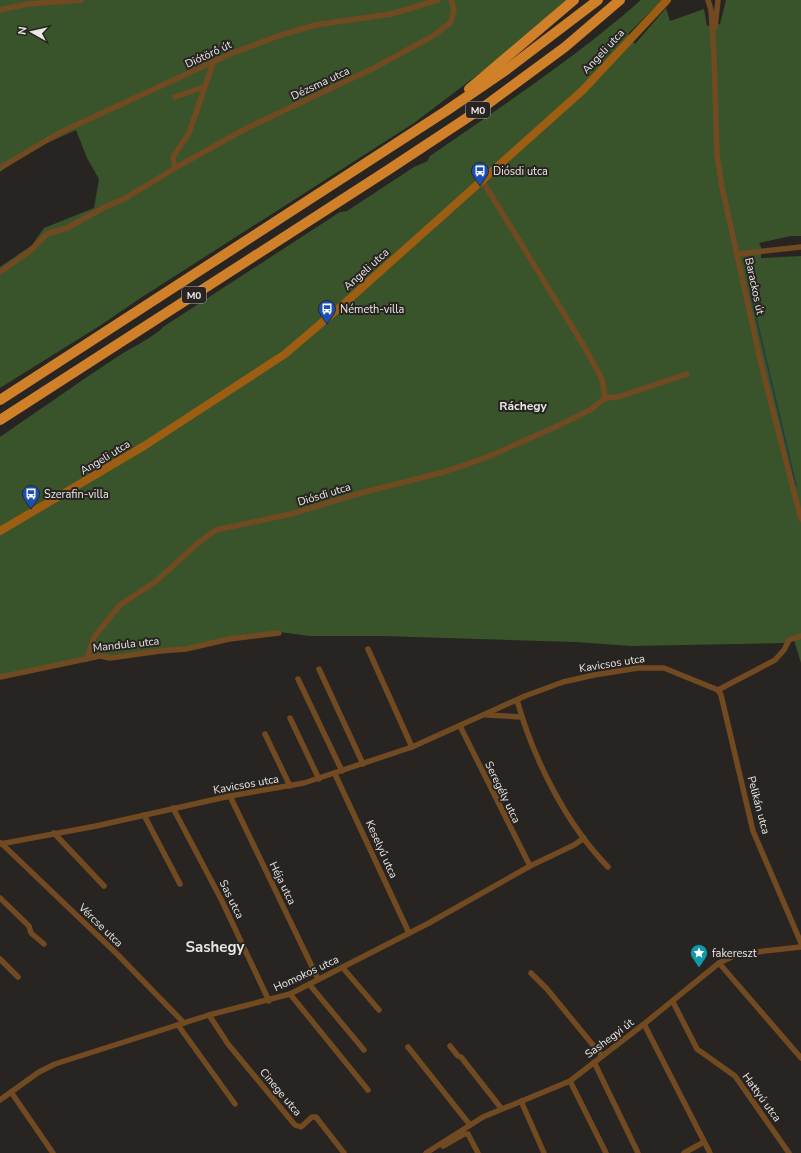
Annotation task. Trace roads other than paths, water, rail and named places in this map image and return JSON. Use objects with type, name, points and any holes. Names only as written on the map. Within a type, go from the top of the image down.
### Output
[{"type":"highway","points":[[446,111],[456,98],[574,0]]},
{"type":"highway","name":"M0","points":[[0,400],[446,111],[512,66],[598,0]]},
{"type":"highway","name":"M0","points":[[0,420],[485,106],[565,47],[620,0]]},
{"type":"street","points":[[0,10],[28,4],[81,0]]},
{"type":"street","name":"Diótörő út","points":[[0,168],[59,133],[230,54],[296,30],[391,14],[438,0]]},
{"type":"street","name":"Dézsma utca","points":[[0,272],[30,252],[47,234],[68,228],[124,199],[175,168],[245,129],[374,68],[433,36],[451,22],[454,10],[451,0]]},
{"type":"street","name":"Angeli utca","points":[[0,531],[144,446],[285,354],[346,302],[583,90],[667,0]]},
{"type":"street","name":"Barackos út","points":[[708,0],[714,54],[717,155],[726,208],[738,254],[762,368],[801,519]]},
{"type":"street","name":"Barackos út","points":[[714,54],[718,0]]},
{"type":"street","points":[[175,168],[173,157],[189,133],[213,63]]},
{"type":"street","points":[[175,97],[204,87]]},
{"type":"street","points":[[482,180],[585,348],[602,379],[605,398]]},
{"type":"street","points":[[738,254],[801,247]]},
{"type":"street","name":"Diósdi utca","points":[[86,659],[94,638],[120,605],[155,582],[198,543],[216,530],[291,514],[361,493],[444,472],[485,458],[547,431],[590,410],[605,398],[618,397],[687,374]]},
{"type":"street","name":"Mandula utca","points":[[0,677],[100,656],[110,658],[160,650],[186,649],[229,639],[279,633]]},
{"type":"street","points":[[718,690],[775,660],[784,650],[789,640],[801,636]]},
{"type":"street","points":[[368,648],[412,747]]},
{"type":"street","name":"Kavicsos utca","points":[[1,844],[96,826],[230,796],[290,786],[319,779],[412,747],[517,700],[563,682],[594,675],[654,667],[664,668],[718,690]]},
{"type":"street","points":[[319,669],[363,764]]},
{"type":"street","points":[[298,679],[342,771]]},
{"type":"street","name":"Pelikán utca","points":[[718,690],[721,695],[732,737],[751,825],[801,943]]},
{"type":"street","points":[[517,700],[542,770],[584,838],[608,867]]},
{"type":"street","points":[[503,707],[505,716]]},
{"type":"street","name":"Kavicsos utca","points":[[486,715],[522,717]]},
{"type":"street","points":[[290,718],[319,779]]},
{"type":"street","name":"Seregély utca","points":[[460,726],[530,866]]},
{"type":"street","points":[[264,734],[290,786]]},
{"type":"street","name":"Keselyű utca","points":[[335,774],[409,933]]},
{"type":"street","name":"Héja utca","points":[[230,796],[318,979]]},
{"type":"street","name":"Sas utca","points":[[174,808],[222,901],[268,1001]]},
{"type":"street","points":[[144,815],[180,884]]},
{"type":"street","points":[[54,833],[104,886]]},
{"type":"street","name":"Homokos utca","points":[[0,1100],[39,1072],[55,1064],[209,1015],[268,1001],[290,994],[409,933],[530,866],[569,848],[584,838]]},
{"type":"street","name":"Vércse utca","points":[[1,844],[123,960],[184,1023]]},
{"type":"street","points":[[0,898],[29,926],[31,933],[44,944]]},
{"type":"street","name":"Sashegyi út","points":[[426,1153],[470,1125],[501,1108],[570,1080],[644,1024],[665,1004],[673,1002],[719,963],[738,954],[801,947]]},
{"type":"street","points":[[0,959],[18,977]]},
{"type":"street","points":[[719,963],[801,1058]]},
{"type":"street","points":[[343,968],[378,1010]]},
{"type":"street","points":[[531,973],[547,989],[602,1056]]},
{"type":"street","points":[[309,984],[364,1050]]},
{"type":"street","points":[[290,994],[368,1090]]},
{"type":"street","name":"Hattyú utca","points":[[673,1002],[697,1049],[735,1076],[789,1153]]},
{"type":"street","name":"Cinege utca","points":[[209,1015],[228,1044],[295,1125],[301,1127],[312,1117],[316,1117],[344,1153]]},
{"type":"street","points":[[644,1024],[710,1153]]},
{"type":"street","points":[[178,1025],[235,1104]]},
{"type":"street","points":[[450,1046],[458,1056],[461,1057],[501,1108]]},
{"type":"street","points":[[408,1048],[470,1125]]},
{"type":"street","points":[[594,1062],[638,1153]]},
{"type":"street","points":[[570,1080],[606,1153]]},
{"type":"street","points":[[11,1092],[53,1153]]},
{"type":"street","points":[[520,1101],[544,1153]]},
{"type":"street","points":[[431,1153],[464,1134],[470,1136],[478,1153]]},
{"type":"street","points":[[684,1153],[704,1142]]},
{"type":"waterway","points":[[751,296],[796,486]]},
{"type":"place","name":"Diósdi utca","points":[[480,186]]},
{"type":"place","name":"Németh-villa","points":[[327,324]]},
{"type":"place","name":"Szerafin-villa","points":[[31,509]]},
{"type":"place","name":"fakereszt","points":[[699,968]]},
{"type":"district","name":"Ráchegy","points":[[523,406]]},
{"type":"district","name":"Sashegy","points":[[215,947]]}]
